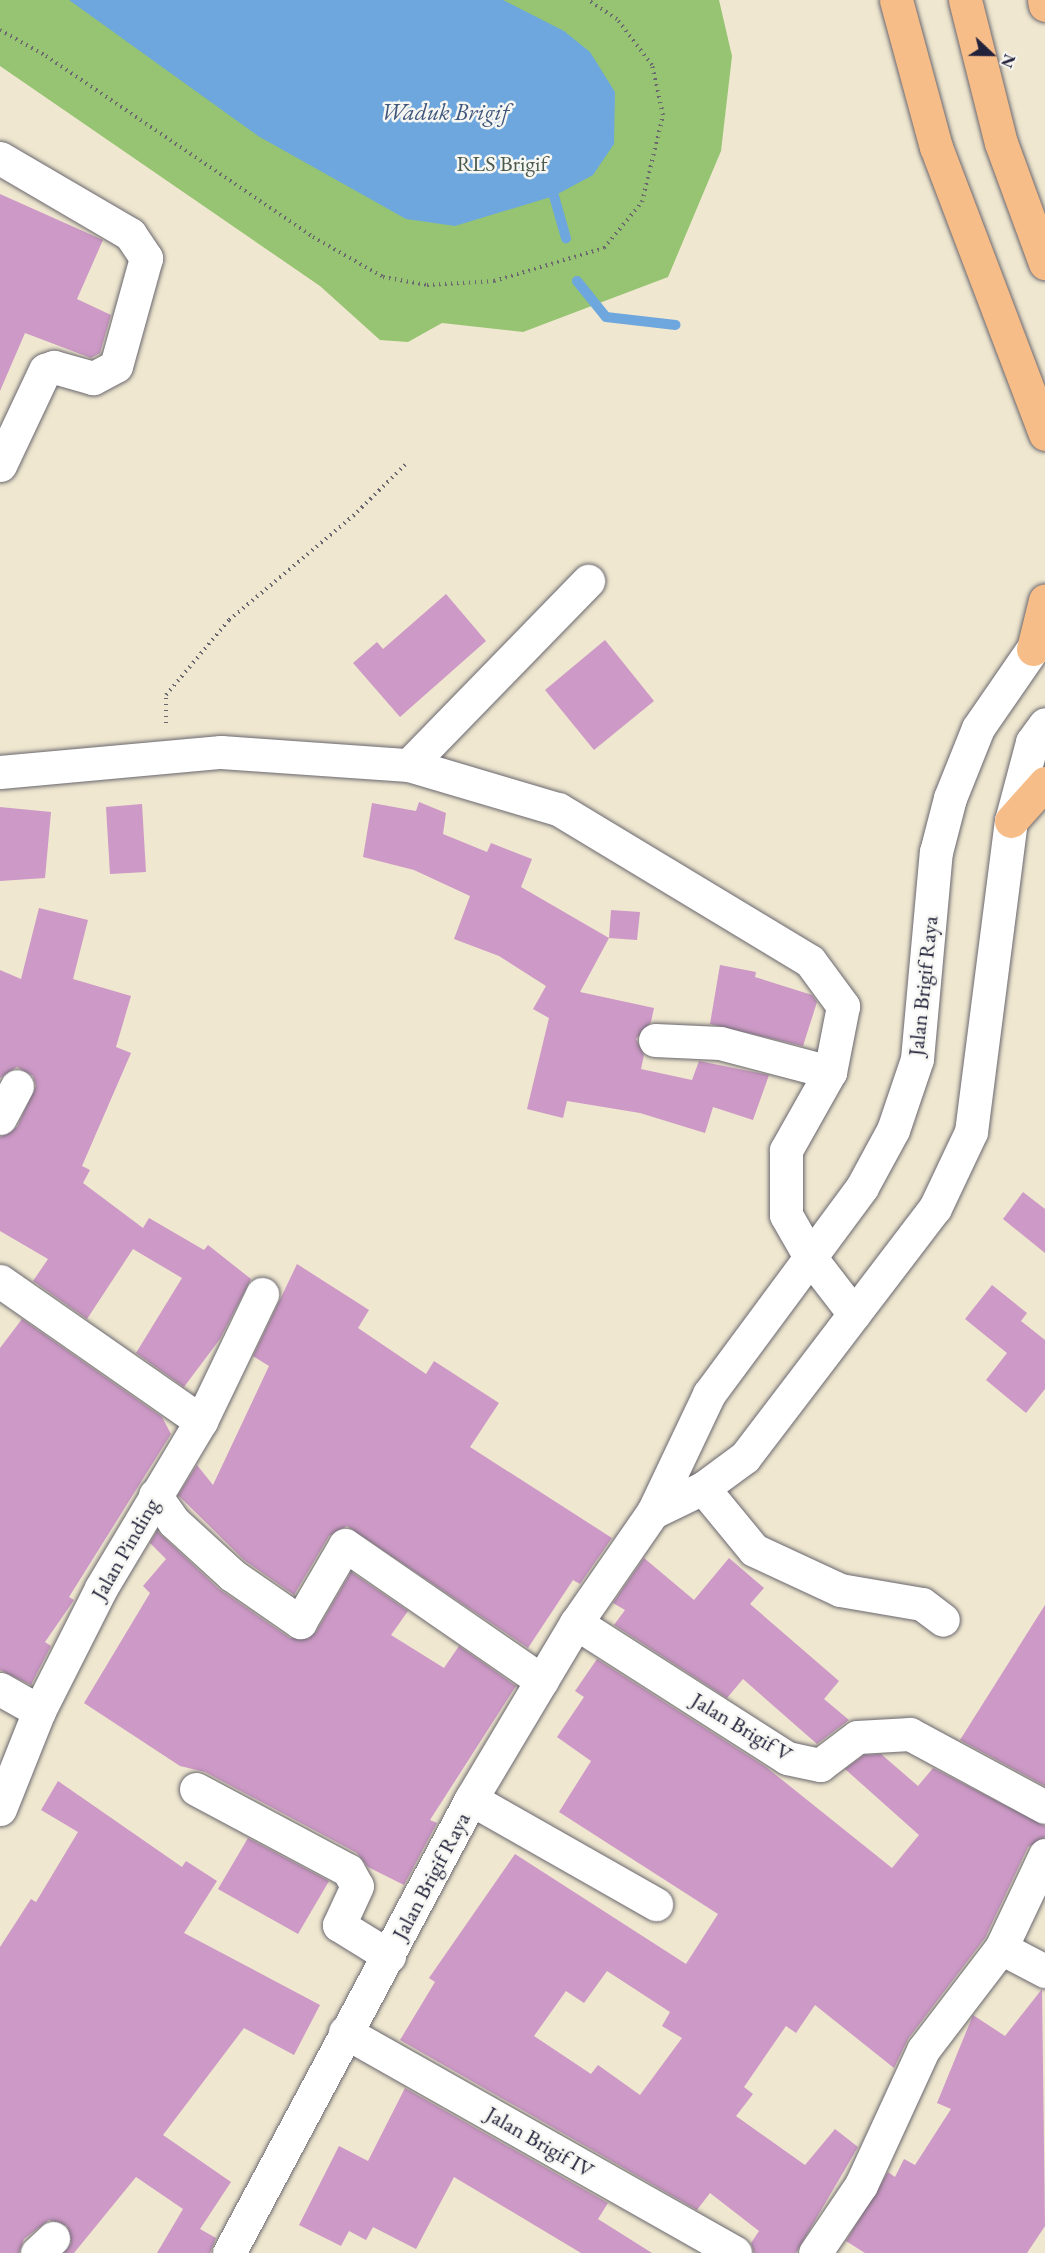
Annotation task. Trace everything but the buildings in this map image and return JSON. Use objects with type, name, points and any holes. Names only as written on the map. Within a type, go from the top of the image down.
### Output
[{"type":"highway","points":[[896,0],[936,147],[1035,376],[1045,434]]},
{"type":"highway","points":[[965,0],[1001,143],[1045,263]]},
{"type":"highway","points":[[1044,0],[1045,5]]},
{"type":"highway","points":[[1039,640],[1045,600]]},
{"type":"highway","points":[[1011,821],[1045,783]]},
{"type":"street","points":[[0,158],[130,234],[146,258],[116,366],[93,378],[54,367],[45,370],[0,465]]},
{"type":"street","points":[[409,765],[588,581]]},
{"type":"street","name":"Jalan Brigif Raya","points":[[229,2253],[471,1799],[576,1623],[653,1512],[709,1394],[862,1187],[893,1130],[917,1059],[936,852],[978,728],[1039,640]]},
{"type":"street","name":"Jalan Brigif Raya","points":[[653,1512],[703,1488],[745,1457],[935,1208],[971,1132],[981,1085],[1011,821],[1032,742],[1045,724]]},
{"type":"street","points":[[0,772],[167,754],[292,753],[409,765],[558,809],[810,961],[843,1006],[830,1072],[786,1150],[786,1215],[810,1257],[854,1314]]},
{"type":"street","points":[[655,1040],[720,1042],[830,1072]]},
{"type":"street","points":[[0,1118],[17,1086]]},
{"type":"street","points":[[0,1281],[170,1395],[201,1421]]},
{"type":"street","name":"Jalan Pinding","points":[[0,1809],[39,1711],[155,1495],[201,1421],[262,1294]]},
{"type":"street","points":[[703,1488],[754,1550],[840,1590],[922,1604],[943,1620]]},
{"type":"street","points":[[155,1495],[174,1522],[232,1575],[300,1622],[345,1545],[542,1681]]},
{"type":"street","name":"Jalan Brigif V","points":[[576,1623],[787,1758],[820,1765],[857,1737],[910,1734],[1045,1807]]},
{"type":"street","points":[[0,1689],[39,1711]]},
{"type":"street","points":[[196,1789],[348,1870],[357,1886],[339,1924],[389,1956]]},
{"type":"street","points":[[471,1799],[656,1904]]},
{"type":"street","points":[[815,2253],[861,2185],[923,2050],[1001,1948],[1045,1855]]},
{"type":"street","points":[[1001,1948],[1045,1971]]},
{"type":"street","name":"Jalan Brigif IV","points":[[345,2032],[735,2253]]},
{"type":"path","points":[[0,30],[46,56],[313,237],[383,278],[427,285],[494,281],[604,248],[642,202],[663,115],[652,65],[617,19],[588,0]]},
{"type":"path","points":[[167,754],[166,695],[229,620],[353,516],[406,464]]},
{"type":"green space","name":"RLS Brigif","points":[[0,0],[719,0],[732,56],[721,151],[668,277],[523,332],[442,323],[408,342],[380,340],[320,286],[0,66]]},
{"type":"water","name":"Waduk Brigif","points":[[69,0],[503,0],[564,31],[590,52],[615,92],[614,144],[593,175],[554,196],[455,226],[406,219],[258,136]]},
{"type":"waterway","points":[[554,196],[566,238]]},
{"type":"waterway","points":[[577,281],[606,317],[676,325]]}]
